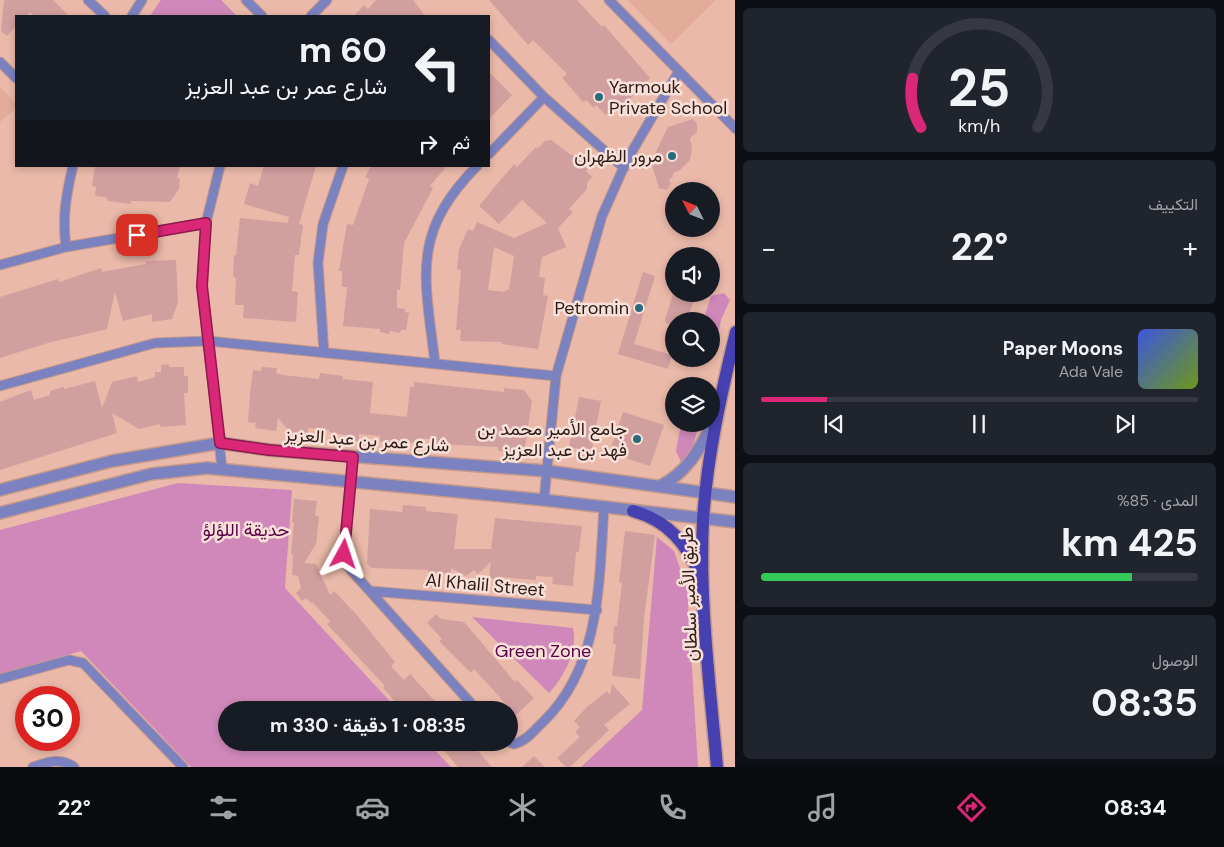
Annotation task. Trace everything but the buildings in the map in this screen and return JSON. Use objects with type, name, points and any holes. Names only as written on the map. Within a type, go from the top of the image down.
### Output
[{"type":"main road","name":"طريق الأمير سلطان","points":[[720,396],[735,332]]},
{"type":"main road","name":"طريق الأمير سلطان","points":[[713,432],[704,519],[702,582],[717,767]]},
{"type":"main road","points":[[633,511],[653,517],[673,533],[694,562],[702,582]]},
{"type":"street","points":[[88,0],[104,15]]},
{"type":"street","points":[[133,15],[142,0]]},
{"type":"street","points":[[246,0],[261,15]]},
{"type":"street","points":[[312,15],[327,0]]},
{"type":"street","points":[[609,0],[735,129]]},
{"type":"street","points":[[490,41],[544,97],[624,168]]},
{"type":"street","points":[[0,62],[15,77]]},
{"type":"street","points":[[544,500],[556,376],[602,216],[624,168],[679,70]]},
{"type":"street","points":[[490,153],[544,97]]},
{"type":"street","points":[[66,247],[63,225],[64,206],[73,167]]},
{"type":"street","points":[[220,167],[206,223],[202,286],[222,470]]},
{"type":"street","points":[[324,352],[318,263],[323,224],[343,167]]},
{"type":"street","points":[[435,363],[424,276],[430,237],[442,208],[458,185],[476,167]]},
{"type":"street","points":[[0,265],[66,247],[206,223]]},
{"type":"street","points":[[0,386],[155,344],[208,341],[556,376]]},
{"type":"street","points":[[660,486],[679,475],[691,463],[708,432]]},
{"type":"street","name":"شارع عمر بن عبد العزيز","points":[[0,490],[112,461],[220,443],[269,450],[547,471],[735,497]]},
{"type":"street","points":[[353,457],[344,554],[350,568],[470,701]]},
{"type":"street","points":[[0,513],[151,474],[207,468],[544,500],[735,522]]},
{"type":"street","points":[[518,743],[523,742],[550,715],[572,686],[587,648],[597,610],[604,507]]},
{"type":"street","name":"Al Khalil Street","points":[[370,591],[597,610]]},
{"type":"street","points":[[0,679],[69,660],[83,663],[183,767]]},
{"type":"street","points":[[33,767],[58,760],[67,762],[74,767]]},
{"type":"shaded area","points":[[628,0],[716,0],[671,44]]},
{"type":"shaded area","points":[[0,87],[15,102],[15,109],[0,122]]},
{"type":"green space","points":[[161,0],[221,0],[236,15],[151,15]]},
{"type":"green space","points":[[724,293],[730,300],[720,324],[720,312],[706,312],[709,302],[720,302],[720,294]]},
{"type":"green space","points":[[680,432],[697,432],[693,446],[681,462],[676,451]]},
{"type":"green space","name":"حديقة اللؤلؤ","points":[[178,483],[292,490],[285,588],[390,701],[218,701],[218,751],[436,751],[451,767],[191,767],[81,651],[0,675],[0,530]]},
{"type":"green space","points":[[657,537],[674,551],[687,588],[698,767],[581,767],[642,710]]},
{"type":"green space","name":"Green Zone","points":[[472,617],[573,628],[572,654],[565,671],[549,693]]},
{"type":"place","name":"Yarmouk Private School","points":[[599,97]]},
{"type":"place","name":"مرور الظهران","points":[[672,156]]},
{"type":"place","name":"Petromin","points":[[639,308]]},
{"type":"place","name":"جامع الأمير محمد بن فهد بن عبد العزيز","points":[[637,439]]},
{"type":"route","points":[[137,235],[206,223],[202,286],[220,443],[269,450],[353,457],[344,554]]}]
